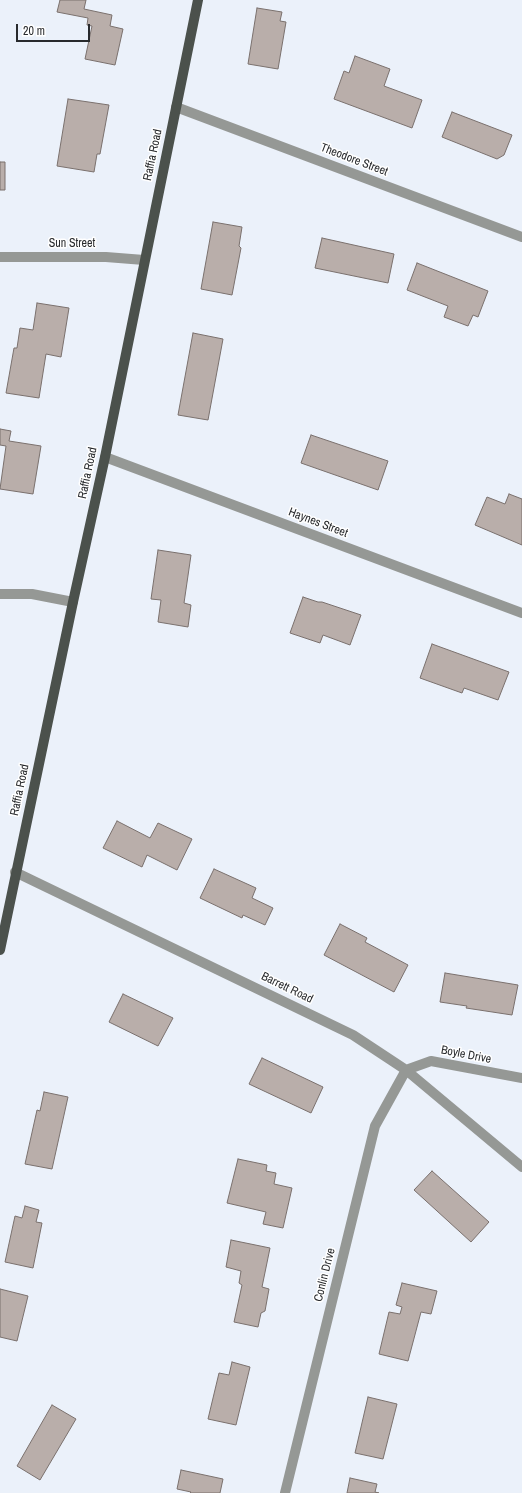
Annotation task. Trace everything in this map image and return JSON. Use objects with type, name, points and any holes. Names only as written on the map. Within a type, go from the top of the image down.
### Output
[{"type":"main road","name":"Raffia Road","points":[[0,950],[15,872],[105,457],[198,0]]},
{"type":"street","name":"Theodore Street","points":[[176,107],[522,237]]},
{"type":"street","name":"Sun Street","points":[[0,258],[106,257],[144,260]]},
{"type":"street","name":"Haynes Street","points":[[105,457],[522,613]]},
{"type":"street","points":[[0,594],[32,594],[73,602]]},
{"type":"street","name":"Barrett Road","points":[[15,872],[353,1035],[406,1070],[522,1167]]},
{"type":"street","name":"Boyle Drive","points":[[406,1070],[431,1061],[522,1078]]},
{"type":"street","name":"Conlin Drive","points":[[285,1493],[375,1126],[406,1070]]},
{"type":"building","points":[[60,0],[86,0],[84,9],[112,15],[110,26],[123,29],[115,65],[85,59],[92,26],[87,25],[88,18],[57,12]]},
{"type":"building","points":[[257,8],[282,12],[280,21],[286,22],[278,69],[248,64]]},
{"type":"building","points":[[355,56],[390,69],[384,86],[422,100],[412,128],[334,99],[344,71],[349,73]]},
{"type":"building","points":[[68,99],[109,105],[100,154],[97,154],[94,172],[57,166]]},
{"type":"building","points":[[452,112],[512,135],[504,155],[497,159],[442,137]]},
{"type":"building","points":[[0,162],[5,162],[5,190],[0,190]]},
{"type":"building","points":[[213,222],[242,227],[239,246],[241,248],[232,295],[201,289]]},
{"type":"building","points":[[322,238],[394,254],[388,283],[315,268]]},
{"type":"building","points":[[417,263],[488,291],[478,317],[473,315],[468,326],[444,317],[448,306],[407,290]]},
{"type":"building","points":[[37,303],[69,308],[61,357],[46,354],[39,398],[6,393],[14,348],[17,348],[20,328],[33,330]]},
{"type":"building","points":[[193,333],[223,339],[208,420],[178,415]]},
{"type":"building","points":[[0,429],[11,431],[9,441],[41,446],[33,494],[0,489],[6,446],[0,445]]},
{"type":"building","points":[[311,435],[388,461],[378,490],[301,463]]},
{"type":"building","points":[[509,494],[522,499],[522,545],[475,525],[487,497],[505,504]]},
{"type":"building","points":[[158,550],[191,555],[184,603],[191,605],[188,627],[158,622],[161,600],[151,599]]},
{"type":"building","points":[[303,597],[361,615],[350,645],[323,635],[320,643],[290,633]]},
{"type":"building","points":[[432,644],[509,672],[498,700],[464,688],[462,693],[420,678]]},
{"type":"building","points":[[117,821],[150,838],[158,823],[192,839],[177,870],[147,855],[142,867],[103,848]]},
{"type":"building","points":[[214,869],[256,888],[252,898],[273,908],[265,925],[243,915],[242,918],[200,898]]},
{"type":"building","points":[[340,924],[367,938],[365,942],[408,965],[394,992],[324,955]]},
{"type":"building","points":[[445,973],[518,985],[512,1015],[466,1008],[467,1006],[440,1002]]},
{"type":"building","points":[[123,994],[173,1018],[158,1046],[109,1022]]},
{"type":"building","points":[[262,1058],[323,1087],[311,1113],[249,1084]]},
{"type":"building","points":[[44,1092],[68,1097],[52,1169],[25,1164],[37,1110],[40,1111]]},
{"type":"building","points":[[238,1159],[267,1165],[266,1171],[276,1173],[274,1184],[292,1188],[283,1228],[263,1224],[266,1212],[227,1203]]},
{"type":"building","points":[[432,1171],[489,1222],[471,1242],[414,1190]]},
{"type":"building","points":[[25,1206],[39,1210],[36,1222],[42,1223],[33,1268],[5,1262],[15,1216],[22,1218]]},
{"type":"building","points":[[231,1240],[270,1248],[262,1287],[269,1289],[265,1311],[261,1313],[258,1327],[234,1322],[242,1285],[239,1283],[241,1271],[226,1267]]},
{"type":"building","points":[[402,1283],[437,1291],[431,1314],[421,1312],[408,1361],[379,1354],[389,1312],[400,1314],[402,1307],[396,1305]]},
{"type":"building","points":[[0,1289],[28,1296],[17,1341],[0,1337]]},
{"type":"building","points":[[232,1362],[250,1367],[236,1425],[208,1419],[219,1373],[229,1375]]},
{"type":"building","points":[[368,1397],[397,1404],[383,1459],[355,1453]]},
{"type":"building","points":[[52,1405],[76,1419],[40,1480],[17,1466]]},
{"type":"building","points":[[181,1470],[223,1479],[220,1493],[190,1493],[191,1492],[177,1489]]},
{"type":"building","points":[[350,1478],[377,1484],[375,1492],[379,1493],[347,1493]]}]
